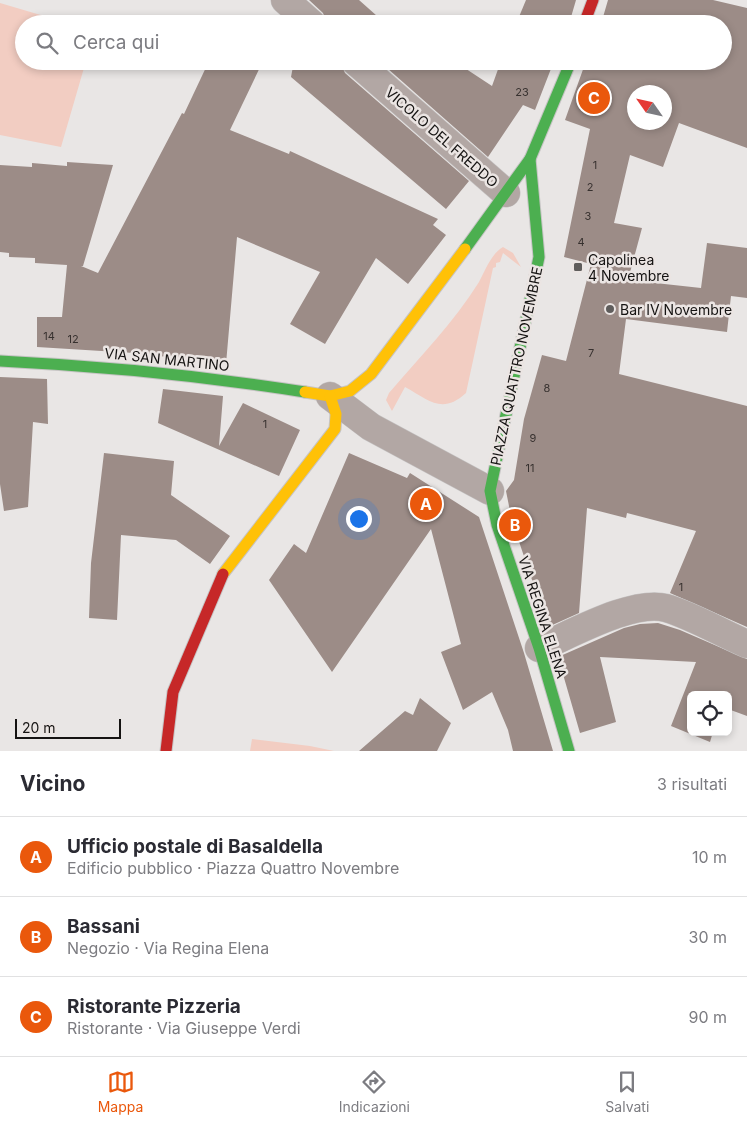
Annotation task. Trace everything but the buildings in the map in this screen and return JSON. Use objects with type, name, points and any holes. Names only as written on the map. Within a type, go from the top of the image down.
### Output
[{"type":"street","points":[[285,0],[302,15]]},
{"type":"street","points":[[587,15],[593,0]]},
{"type":"street","name":"VICOLO DEL FREDDO","points":[[365,70],[506,193]]},
{"type":"street","points":[[330,396],[350,391],[371,374],[506,193],[530,159],[541,137],[567,70]]},
{"type":"street","name":"PIAZZA QUATTRO NOVEMBRE","points":[[490,491],[539,257],[530,159]]},
{"type":"street","name":"VIA SAN MARTINO","points":[[0,361],[99,366],[242,382],[330,396]]},
{"type":"street","points":[[330,396],[370,427],[490,491]]},
{"type":"street","points":[[166,751],[173,692],[224,572],[335,429],[336,414],[330,396]]},
{"type":"street","name":"VIA REGINA ELENA","points":[[490,491],[497,525],[539,648],[569,751]]},
{"type":"street","points":[[539,648],[617,615],[640,608],[665,608],[747,644]]},
{"type":"shaded area","points":[[0,3],[41,15],[15,15],[15,70],[83,70],[61,147],[0,135]]},
{"type":"shaded area","points":[[503,247],[513,253],[521,267],[503,253],[500,262],[496,263],[496,267],[493,268],[466,393],[457,400],[442,404],[429,400],[405,387],[392,411],[386,400],[389,393],[459,311],[479,282],[492,258]]},
{"type":"shaded area","points":[[252,739],[310,746],[334,751],[250,751]]},
{"type":"traffic: fast","points":[[465,249],[530,159],[567,70]]},
{"type":"traffic: fast","points":[[530,159],[539,257],[490,491],[497,525],[539,648],[569,751]]},
{"type":"traffic: fast","points":[[0,361],[153,372],[305,392]]},
{"type":"traffic: slow","points":[[305,392],[330,396],[350,391],[371,374],[465,249]]},
{"type":"traffic: slow","points":[[223,574],[335,429],[336,414],[330,396]]},
{"type":"traffic: jam","points":[[587,15],[593,0]]},
{"type":"traffic: jam","points":[[166,751],[173,692],[223,574]]},
{"type":"place","name":"Ristorante Pizzeria","points":[[594,98]]},
{"type":"place","name":"Capolinea 4 Novembre","points":[[578,267]]},
{"type":"place","name":"Bar IV Novembre","points":[[610,309]]},
{"type":"place","name":"Ufficio postale di Basaldella","points":[[426,504]]},
{"type":"place","name":"Bassani","points":[[515,525]]}]
